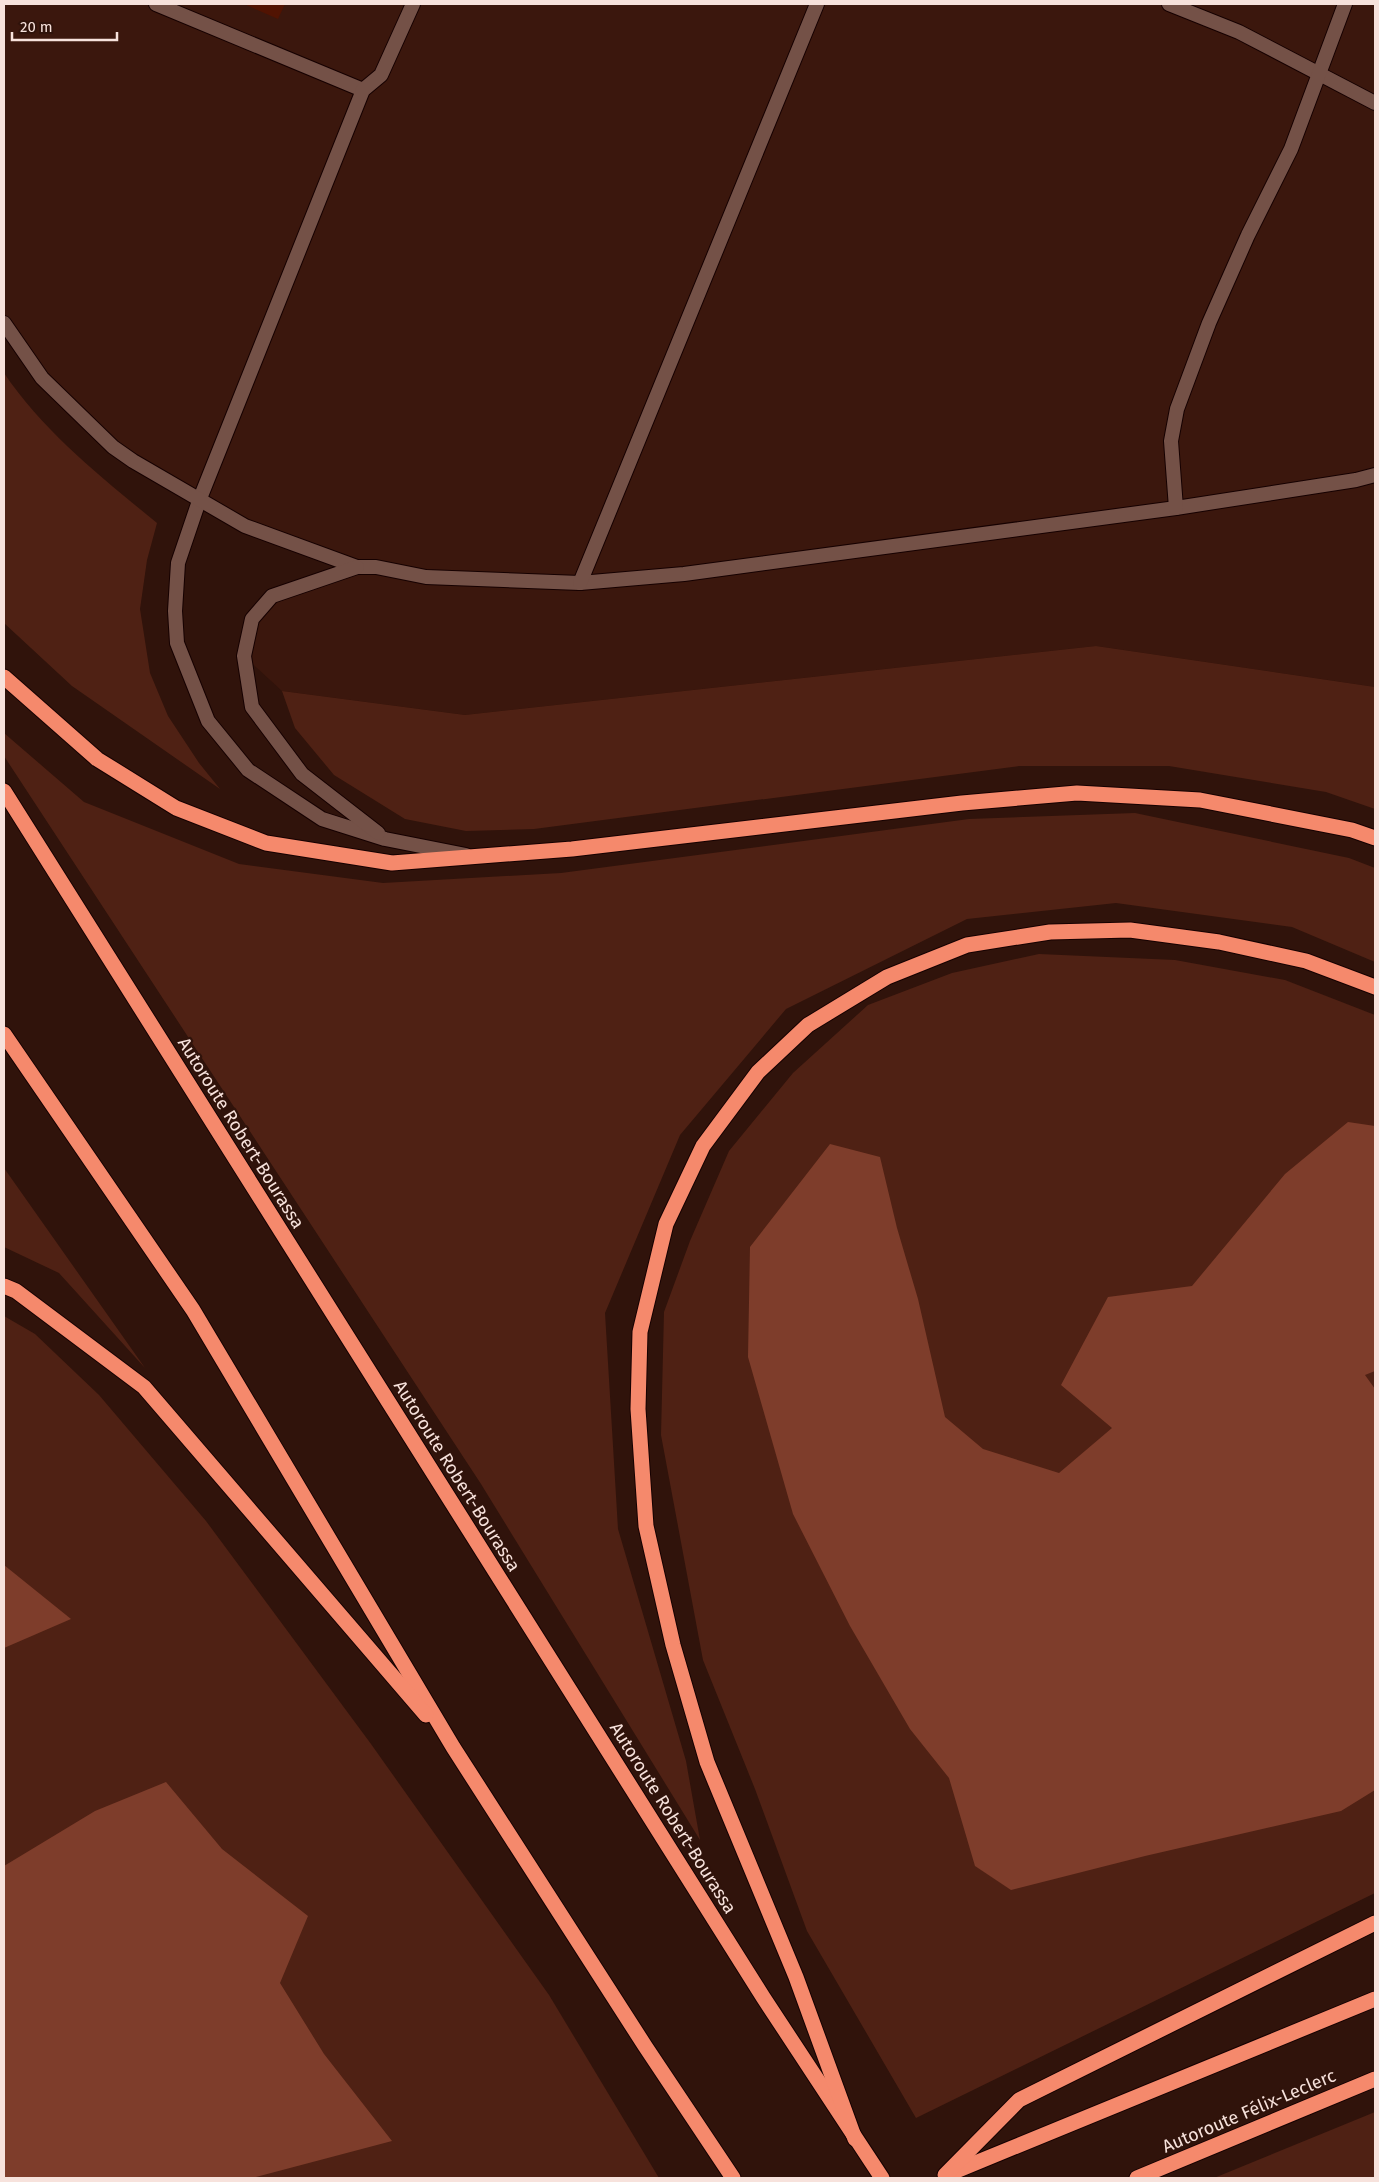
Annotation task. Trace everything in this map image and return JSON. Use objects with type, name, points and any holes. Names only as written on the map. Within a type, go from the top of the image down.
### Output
[{"type":"highway","points":[[4,677],[18,692],[97,759],[176,808],[266,843],[392,863],[481,858],[962,803],[1077,793],[1200,800],[1352,830],[1375,838]]},
{"type":"highway","name":"Autoroute Robert-Bourassa","points":[[4,791],[763,1997],[882,2178]]},
{"type":"highway","points":[[855,2138],[796,1977],[707,1762],[673,1645],[646,1526],[638,1410],[640,1332],[666,1224],[703,1146],[758,1072],[808,1025],[887,977],[967,945],[1050,932],[1130,930],[1219,942],[1306,961],[1375,986]]},
{"type":"highway","points":[[4,1034],[193,1310],[452,1747],[645,2046],[733,2178]]},
{"type":"highway","points":[[4,1286],[16,1291],[144,1387],[452,1747]]},
{"type":"highway","points":[[942,2177],[1019,2100],[1375,1923]]},
{"type":"highway","points":[[942,2177],[1375,1999]]},
{"type":"highway","name":"Autoroute Félix-Leclerc","points":[[1137,2178],[1375,2079]]},
{"type":"lane","points":[[156,4],[363,90]]},
{"type":"lane","points":[[413,4],[381,75],[363,90],[199,501],[178,563],[175,611],[177,644],[208,721],[248,770],[322,818],[385,839],[481,858]]},
{"type":"lane","points":[[580,582],[817,4]]},
{"type":"lane","points":[[1169,4],[1239,32],[1375,103]]},
{"type":"lane","points":[[1176,508],[1171,441],[1177,409],[1209,323],[1248,235],[1291,149],[1345,4]]},
{"type":"lane","points":[[4,323],[42,378],[113,447],[133,461],[245,526],[357,567]]},
{"type":"lane","points":[[385,839],[302,774],[252,707],[244,656],[252,620],[272,596],[357,567],[376,567],[426,577],[580,582],[684,574],[1176,508],[1356,480],[1375,475]]},
{"type":"shaded area","points":[[4,4],[1375,4],[1375,687],[1096,646],[465,715],[282,691],[244,656],[252,619],[272,596],[356,567],[245,526],[133,461],[42,378],[4,323]]},
{"type":"shaded area","points":[[4,373],[20,395],[55,435],[157,523],[147,560],[140,609],[150,673],[168,716],[199,763],[220,789],[72,686],[4,623]]},
{"type":"shaded area","points":[[1096,646],[1375,687],[1375,809],[1326,792],[1169,766],[1019,766],[534,829],[466,831],[405,819],[334,775],[295,728],[282,691],[465,715]]},
{"type":"shaded area","points":[[4,733],[84,802],[239,864],[383,883],[561,873],[969,819],[1135,813],[1349,858],[1375,868],[1375,962],[1292,927],[1116,903],[967,919],[786,1009],[680,1135],[605,1313],[618,1529],[686,1761],[700,1840],[481,1484],[4,756]]},
{"type":"shaded area","points":[[1039,954],[1175,960],[1285,980],[1375,1015],[1375,1893],[916,2118],[807,1931],[755,1789],[703,1660],[661,1435],[664,1312],[690,1241],[729,1151],[793,1073],[868,1005],[952,973]]},
{"type":"shaded area","points":[[1348,1122],[1375,1126],[1375,1371],[1365,1375],[1375,1389],[1375,1790],[1341,1811],[1145,1856],[1011,1890],[975,1866],[949,1778],[910,1729],[850,1626],[793,1514],[748,1357],[750,1247],[830,1144],[880,1157],[897,1228],[918,1299],[945,1417],[983,1449],[1059,1473],[1112,1428],[1061,1385],[1108,1297],[1192,1286],[1285,1174]]},
{"type":"shaded area","points":[[4,1168],[145,1368],[59,1273],[4,1247]]},
{"type":"shaded area","points":[[4,1316],[35,1334],[99,1395],[206,1521],[371,1744],[549,1995],[659,2178],[4,2178]]},
{"type":"shaded area","points":[[4,1565],[71,1619],[4,1648]]},
{"type":"shaded area","points":[[166,1782],[222,1849],[308,1916],[280,1983],[324,2054],[392,2141],[252,2178],[4,2178],[4,1866],[95,1811]]},
{"type":"shaded area","points":[[1375,2112],[1375,2178],[1214,2178]]},
{"type":"building","points":[[244,4],[285,4],[278,19]]}]
